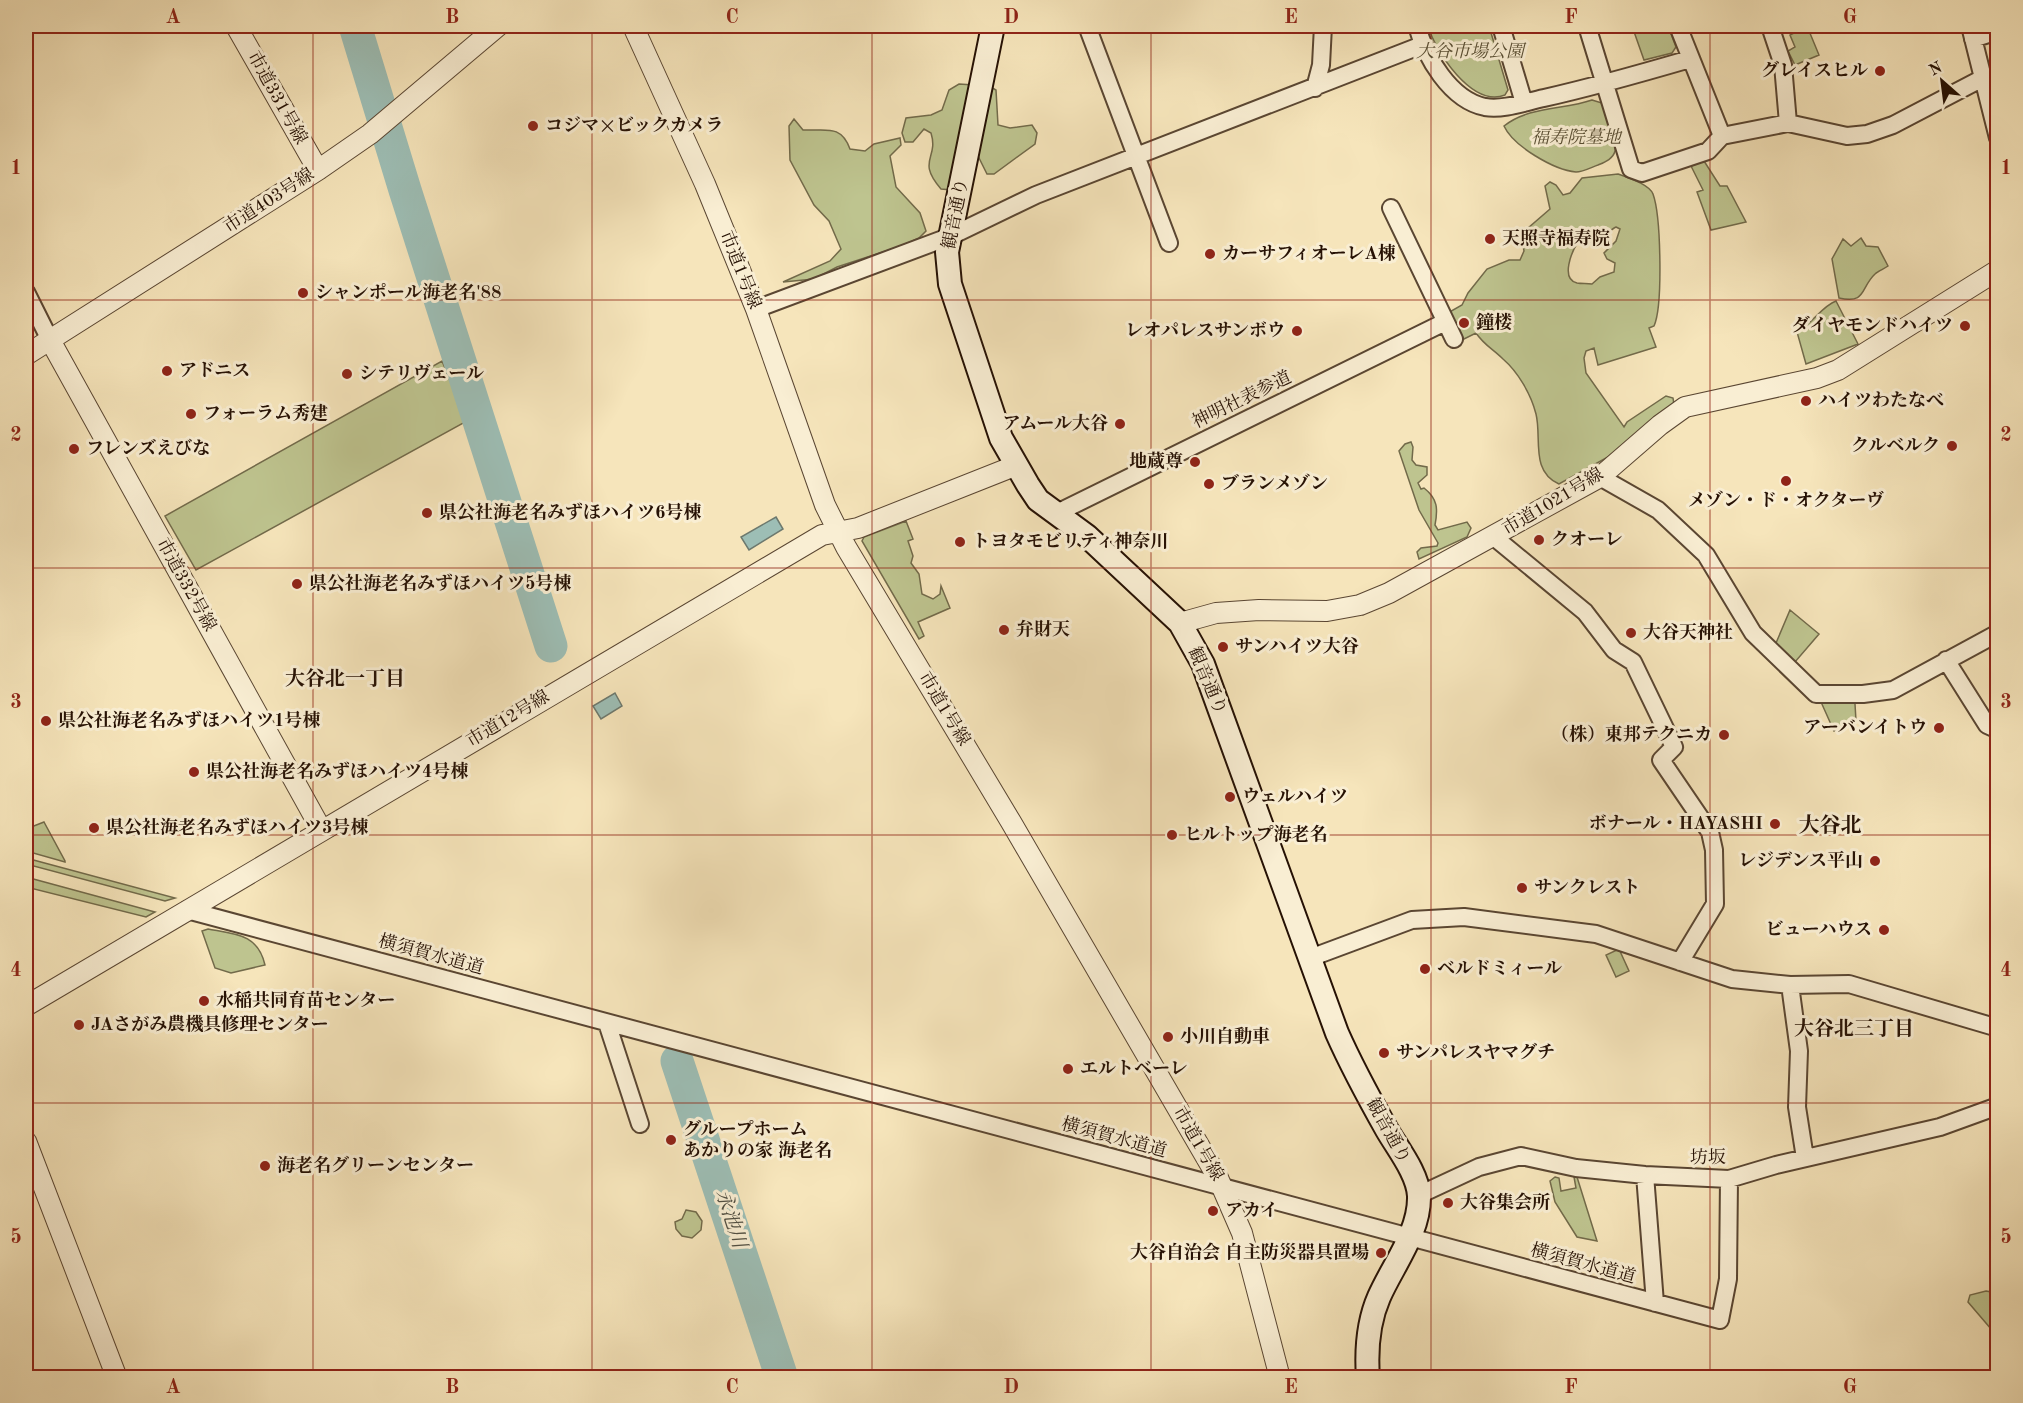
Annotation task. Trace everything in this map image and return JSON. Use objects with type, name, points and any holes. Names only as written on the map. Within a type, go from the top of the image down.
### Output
[{"type":"main road","name":"観音通り","points":[[993,26],[947,252],[950,284],[1001,438],[1038,500],[1088,536],[1180,623],[1203,664],[1352,1067],[1411,1173],[1419,1195]]},
{"type":"main road","points":[[1368,1377],[1372,1317],[1379,1297],[1410,1238],[1419,1195]]},
{"type":"street","name":"市道331号線","points":[[236,26],[318,170]]},
{"type":"street","name":"市道403号線","points":[[26,355],[318,170],[377,129],[498,26]]},
{"type":"street","name":"市道1号線","points":[[633,26],[705,184],[756,309],[825,505],[838,532],[1005,813],[1222,1187],[1242,1233],[1254,1272],[1280,1377]]},
{"type":"street","points":[[1087,26],[1169,243]]},
{"type":"street","points":[[1315,88],[1321,65],[1323,26]]},
{"type":"street","points":[[1417,26],[1422,45],[1447,80],[1473,102],[1499,108],[1604,84],[1690,59]]},
{"type":"street","points":[[1501,26],[1524,103]]},
{"type":"street","points":[[1587,26],[1631,169],[1642,173],[1708,151],[1722,136],[1788,123],[1847,136],[1867,134],[1893,125],[1982,78]]},
{"type":"street","points":[[1678,26],[1722,136]]},
{"type":"street","points":[[1770,26],[1783,65],[1788,123]]},
{"type":"street","points":[[1998,31],[1971,32],[1998,138]]},
{"type":"street","points":[[756,309],[951,236],[1036,195],[1422,45]]},
{"type":"street","points":[[1391,208],[1454,339]]},
{"type":"street","name":"市道1021号線","points":[[1180,623],[1216,614],[1258,610],[1327,611],[1360,605],[1389,593],[1600,477],[1660,425],[1685,407],[1817,378],[1838,370],[1998,270]]},
{"type":"street","points":[[26,292],[50,340]]},
{"type":"street","name":"神明社表参道","points":[[1057,513],[1444,322]]},
{"type":"street","name":"市道332号線","points":[[50,340],[321,829]]},
{"type":"street","name":"市道12号線","points":[[26,1006],[778,559],[822,535],[858,528],[1017,465]]},
{"type":"street","points":[[1600,477],[1658,510],[1706,555],[1753,633],[1816,694],[1863,694],[1893,690],[1998,633]]},
{"type":"street","points":[[1494,537],[1585,612],[1614,650],[1633,662],[1674,747],[1661,760],[1710,832],[1714,850],[1715,904],[1680,962]]},
{"type":"street","points":[[1946,660],[1987,725],[1998,730]]},
{"type":"street","name":"横須賀水道道","points":[[187,910],[1720,1320],[1728,1279],[1729,1179]]},
{"type":"street","points":[[1310,958],[1412,920],[1464,917],[1596,934],[1629,943],[1732,979],[1790,985],[1849,984],[1998,1028]]},
{"type":"street","points":[[1790,985],[1799,1051],[1797,1107],[1805,1158]]},
{"type":"street","points":[[607,1023],[640,1124]]},
{"type":"street","name":"坊坂","points":[[1419,1195],[1479,1167],[1521,1156],[1576,1168],[1645,1175],[1729,1179],[1805,1158],[1940,1127],[1998,1106]]},
{"type":"street","points":[[26,1140],[117,1377]]},
{"type":"street","points":[[1645,1175],[1655,1303]]},
{"type":"green space","name":"大谷市場公園","points":[[1428,26],[1489,26],[1508,90],[1505,95],[1493,97],[1480,93],[1468,85],[1457,75],[1438,49]]},
{"type":"green space","points":[[1632,26],[1668,26],[1676,47],[1672,53],[1644,60]]},
{"type":"green space","points":[[1796,26],[1807,26],[1819,55],[1795,65],[1788,51],[1795,47],[1790,35],[1798,31]]},
{"type":"green space","points":[[959,84],[989,86],[996,90],[998,125],[1010,128],[1032,125],[1037,133],[1035,144],[994,174],[987,174],[977,154],[952,190],[941,189],[930,172],[933,142],[931,133],[924,129],[913,142],[905,142],[902,133],[906,118],[931,115],[942,110],[949,90]]},
{"type":"green space","name":"福寿院墓地","points":[[1592,100],[1602,103],[1615,151],[1606,161],[1582,171],[1576,172],[1557,167],[1535,156],[1516,141],[1504,126],[1524,115]]},
{"type":"green space","points":[[794,119],[803,130],[837,132],[850,149],[865,151],[874,144],[900,138],[901,145],[890,156],[896,187],[920,213],[926,231],[919,238],[901,246],[837,267],[814,279],[783,282],[830,261],[841,249],[829,221],[814,205],[790,160],[789,126]]},
{"type":"green space","points":[[1704,161],[1720,186],[1727,186],[1746,222],[1711,230],[1697,192],[1703,190],[1691,166]]},
{"type":"green space","points":[[1618,174],[1651,190],[1656,205],[1660,261],[1657,315],[1654,326],[1649,328],[1656,347],[1598,365],[1594,348],[1586,351],[1584,358],[1586,373],[1624,427],[1627,422],[1666,396],[1673,398],[1674,405],[1608,457],[1559,484],[1544,471],[1539,453],[1536,414],[1519,377],[1509,364],[1485,344],[1476,333],[1464,339],[1446,314],[1462,305],[1468,293],[1487,269],[1509,260],[1520,260],[1524,251],[1521,234],[1550,209],[1545,186],[1550,182],[1556,185],[1563,195],[1570,193],[1582,178]],"holes":[[[1616,227],[1620,229],[1616,241],[1604,253],[1607,259],[1615,263],[1614,272],[1600,277],[1592,284],[1577,283],[1572,280],[1568,271],[1569,264],[1578,242],[1596,241]]]},
{"type":"green space","points":[[1861,238],[1866,246],[1878,247],[1888,266],[1870,279],[1859,297],[1839,298],[1832,259],[1843,239],[1851,246]]},
{"type":"green space","points":[[1836,301],[1858,344],[1806,364],[1797,332]]},
{"type":"green space","points":[[442,361],[467,421],[196,570],[165,516]]},
{"type":"green space","points":[[1411,442],[1412,460],[1416,465],[1427,467],[1427,475],[1418,483],[1421,489],[1424,488],[1429,492],[1434,500],[1437,509],[1435,525],[1438,530],[1467,522],[1471,528],[1467,537],[1419,559],[1417,552],[1421,548],[1437,546],[1438,543],[1419,510],[1399,451],[1405,444]]},
{"type":"green space","points":[[906,521],[913,539],[908,541],[913,556],[911,563],[919,574],[922,594],[933,599],[940,594],[941,586],[950,608],[918,622],[924,636],[919,639],[862,541],[864,537]]},
{"type":"green space","points":[[1790,610],[1819,634],[1795,662],[1776,643]]},
{"type":"green space","points":[[1850,700],[1855,704],[1856,721],[1834,731],[1821,702]]},
{"type":"green space","points":[[44,822],[65,862],[26,851],[26,829]]},
{"type":"green space","points":[[26,858],[175,898],[165,901],[26,864]]},
{"type":"green space","points":[[26,877],[155,912],[146,917],[26,887]]},
{"type":"green space","points":[[208,929],[236,934],[251,941],[262,955],[265,965],[231,973],[215,968],[202,931]]},
{"type":"green space","points":[[1619,949],[1629,971],[1616,977],[1606,955]]},
{"type":"green space","points":[[1555,1177],[1559,1178],[1561,1191],[1576,1188],[1574,1177],[1577,1177],[1597,1241],[1577,1237],[1555,1202],[1550,1181]]},
{"type":"green space","points":[[686,1210],[696,1212],[702,1221],[701,1230],[692,1238],[682,1236],[676,1229],[675,1222],[682,1219]]},
{"type":"green space","points":[[1986,1291],[1997,1293],[1997,1336],[1968,1302],[1970,1295]]},
{"type":"water","points":[[776,517],[783,529],[749,550],[741,537]]},
{"type":"water","points":[[615,693],[622,706],[601,719],[593,706]]},
{"type":"waterway","points":[[355,26],[551,646]]},
{"type":"waterway","name":"永池川","points":[[677,1061],[782,1378]]},
{"type":"place","name":"グレイスヒル","points":[[1880,71]]},
{"type":"place","name":"コジマ×ビックカメラ","points":[[533,126]]},
{"type":"place","name":"天照寺福寿院","points":[[1490,239]]},
{"type":"place","name":"カーサフィオーレA棟","points":[[1210,254]]},
{"type":"place","name":"シャンポール海老名'88","points":[[303,293]]},
{"type":"place","name":"鐘楼","points":[[1464,323]]},
{"type":"place","name":"ダイヤモンドハイツ","points":[[1965,326]]},
{"type":"place","name":"レオパレスサンボウ","points":[[1297,331]]},
{"type":"place","name":"アドニス","points":[[167,371]]},
{"type":"place","name":"シテリヴェール","points":[[347,374]]},
{"type":"place","name":"ハイツわたなべ","points":[[1806,401]]},
{"type":"place","name":"フォーラム秀建","points":[[191,414]]},
{"type":"place","name":"アムール大谷","points":[[1120,424]]},
{"type":"place","name":"クルベルク","points":[[1952,446]]},
{"type":"place","name":"フレンズえびな","points":[[74,449]]},
{"type":"place","name":"地蔵尊","points":[[1195,462]]},
{"type":"place","name":"メゾン・ド・オクターヴ","points":[[1786,481]]},
{"type":"place","name":"ブランメゾン","points":[[1209,484]]},
{"type":"place","name":"県公社海老名みずほハイツ6号棟","points":[[427,513]]},
{"type":"place","name":"クオーレ","points":[[1539,540]]},
{"type":"place","name":"トヨタモビリティ神奈川","points":[[960,542]]},
{"type":"place","name":"県公社海老名みずほハイツ5号棟","points":[[297,584]]},
{"type":"place","name":"弁財天","points":[[1004,630]]},
{"type":"place","name":"大谷天神社","points":[[1631,633]]},
{"type":"place","name":"サンハイツ大谷","points":[[1223,647]]},
{"type":"place","name":"県公社海老名みずほハイツ1号棟","points":[[46,721]]},
{"type":"place","name":"アーバンイトウ","points":[[1939,728]]},
{"type":"place","name":"（株）東邦テクニカ","points":[[1724,735]]},
{"type":"place","name":"県公社海老名みずほハイツ4号棟","points":[[194,772]]},
{"type":"place","name":"ウェルハイツ","points":[[1230,797]]},
{"type":"place","name":"ボナール・HAYASHI","points":[[1775,824]]},
{"type":"place","name":"県公社海老名みずほハイツ3号棟","points":[[94,828]]},
{"type":"place","name":"ヒルトップ海老名","points":[[1172,835]]},
{"type":"place","name":"レジデンス平山","points":[[1875,861]]},
{"type":"place","name":"サンクレスト","points":[[1522,888]]},
{"type":"place","name":"ビューハウス","points":[[1884,930]]},
{"type":"place","name":"ベルドミィール","points":[[1425,969]]},
{"type":"place","name":"水稲共同育苗センター","points":[[204,1001]]},
{"type":"place","name":"JAさがみ農機具修理センター","points":[[79,1025]]},
{"type":"place","name":"小川自動車","points":[[1168,1037]]},
{"type":"place","name":"サンパレスヤマグチ","points":[[1384,1053]]},
{"type":"place","name":"エルトベーレ","points":[[1068,1069]]},
{"type":"place","name":"グループホーム あかりの家 海老名","points":[[671,1140]]},
{"type":"place","name":"海老名グリーンセンター","points":[[265,1166]]},
{"type":"place","name":"大谷集会所","points":[[1448,1203]]},
{"type":"place","name":"アカイ","points":[[1213,1211]]},
{"type":"place","name":"大谷自治会 自主防災器具置場","points":[[1381,1253]]},
{"type":"district","name":"大谷北一丁目","points":[[345,680]]},
{"type":"district","name":"大谷北","points":[[1830,826]]},
{"type":"district","name":"大谷北三丁目","points":[[1854,1030]]}]
